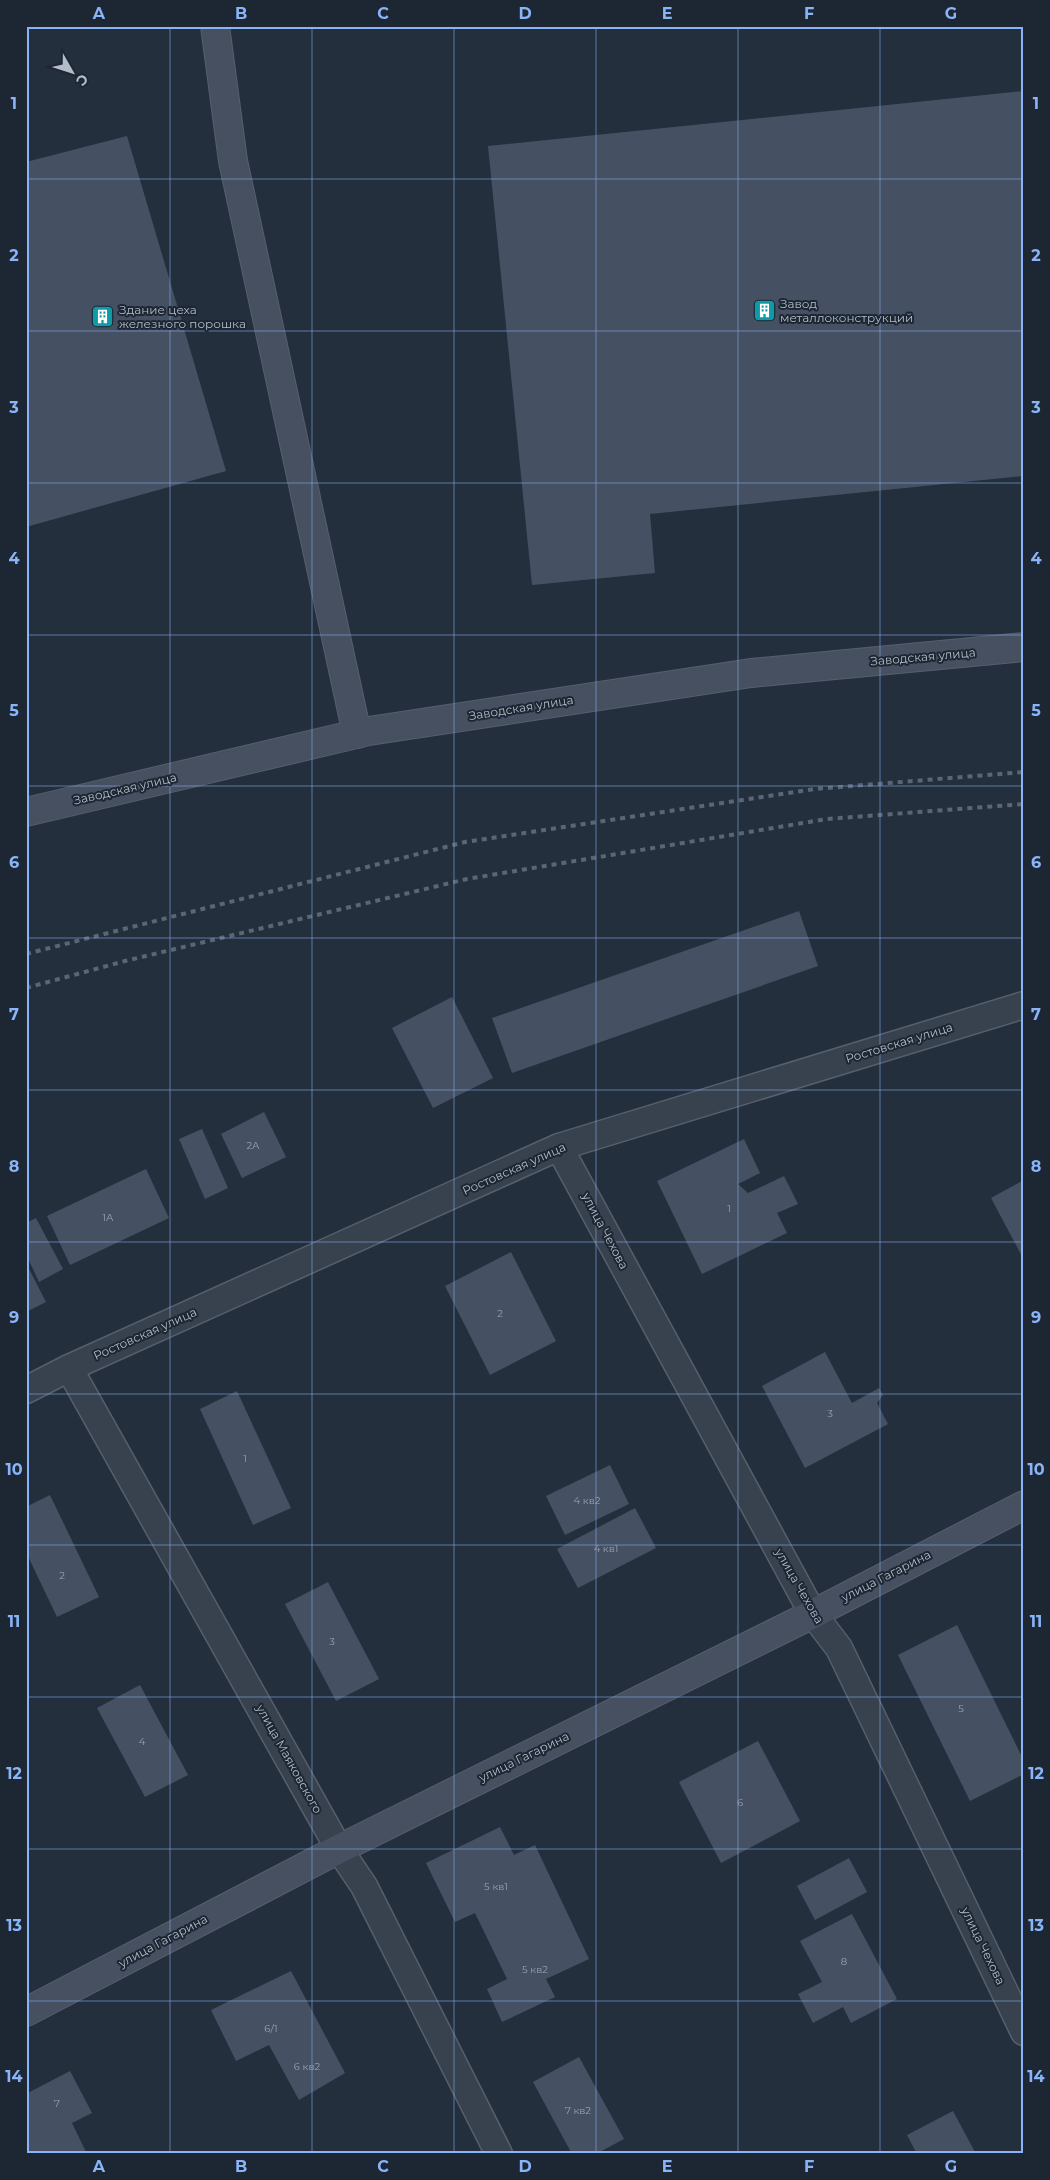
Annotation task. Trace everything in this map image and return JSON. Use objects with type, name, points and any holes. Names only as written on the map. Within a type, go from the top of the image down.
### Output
[{"type":"main road","points":[[215,26],[233,161],[357,734]]},
{"type":"main road","name":"Заводская улица","points":[[26,812],[357,734],[751,673],[1024,647]]},
{"type":"main road","name":"улица Гагарина","points":[[26,2012],[339,1849],[813,1614],[1024,1505]]},
{"type":"street","name":"Ростовская улица","points":[[26,1390],[69,1368],[559,1147],[1024,1004]]},
{"type":"street","name":"улица Чехова","points":[[559,1147],[813,1614],[839,1648],[1024,2032]]},
{"type":"street","name":"улица Маяковского","points":[[69,1368],[339,1849],[364,1886],[499,2154]]},
{"type":"building","name":"Завод металлоконструкций","points":[[1024,91],[1024,476],[650,514],[655,573],[532,585],[488,146]]},
{"type":"building","name":"Здание цеха железного порошка","points":[[127,136],[226,471],[26,527],[26,162]]},
{"type":"building","points":[[799,911],[818,966],[512,1073],[492,1018]]},
{"type":"building","points":[[452,997],[493,1078],[433,1108],[392,1028]]},
{"type":"building","points":[[264,1112],[286,1157],[242,1178],[221,1134]]},
{"type":"building","points":[[202,1129],[228,1188],[205,1199],[179,1139]]},
{"type":"building","points":[[744,1139],[760,1173],[738,1184],[748,1193],[784,1176],[798,1204],[777,1213],[787,1233],[702,1274],[657,1181]]},
{"type":"building","points":[[146,1169],[169,1218],[70,1265],[47,1216]]},
{"type":"building","points":[[1024,1180],[1024,1260],[991,1198]]},
{"type":"building","points":[[36,1218],[63,1269],[39,1282],[26,1254],[26,1223]]},
{"type":"building","points":[[511,1252],[556,1341],[490,1375],[445,1286]]},
{"type":"building","points":[[26,1263],[46,1302],[26,1312]]},
{"type":"building","points":[[825,1352],[852,1403],[879,1388],[883,1395],[877,1403],[888,1424],[805,1468],[762,1386]]},
{"type":"building","points":[[237,1391],[291,1508],[253,1525],[200,1409]]},
{"type":"building","points":[[610,1465],[629,1504],[565,1535],[546,1496]]},
{"type":"building","points":[[50,1495],[99,1597],[57,1617],[26,1552],[26,1507]]},
{"type":"building","points":[[635,1508],[656,1548],[578,1588],[557,1549]]},
{"type":"building","points":[[328,1582],[379,1679],[336,1701],[285,1604]]},
{"type":"building","points":[[957,1625],[1024,1761],[1024,1774],[970,1801],[898,1655]]},
{"type":"building","points":[[140,1685],[188,1775],[145,1797],[97,1708]]},
{"type":"building","points":[[758,1741],[800,1821],[721,1863],[679,1782]]},
{"type":"building","points":[[500,1827],[514,1855],[535,1845],[589,1959],[546,1979],[555,1997],[502,2022],[487,1989],[507,1979],[475,1913],[455,1922],[426,1863]]},
{"type":"building","points":[[849,1858],[867,1892],[815,1920],[797,1886]]},
{"type":"building","points":[[852,1914],[897,1999],[851,2023],[843,2007],[813,2023],[798,1994],[822,1982],[800,1941]]},
{"type":"building","points":[[291,1971],[345,2073],[299,2100],[269,2045],[236,2061],[211,2010]]},
{"type":"building","points":[[579,2057],[624,2139],[596,2154],[572,2154],[533,2082]]},
{"type":"building","points":[[70,2071],[92,2113],[72,2123],[87,2154],[26,2154],[26,2094]]},
{"type":"building","points":[[953,2111],[976,2154],[917,2154],[907,2135]]},
{"type":"railway","points":[[26,954],[465,842],[815,789],[1024,772]]},
{"type":"railway","points":[[26,988],[125,961],[467,879],[827,819],[1024,804]]},
{"type":"place","name":"Завод металлоконструкций","points":[[764,311]]},
{"type":"place","name":"Здание цеха железного порошка","points":[[103,317]]}]
